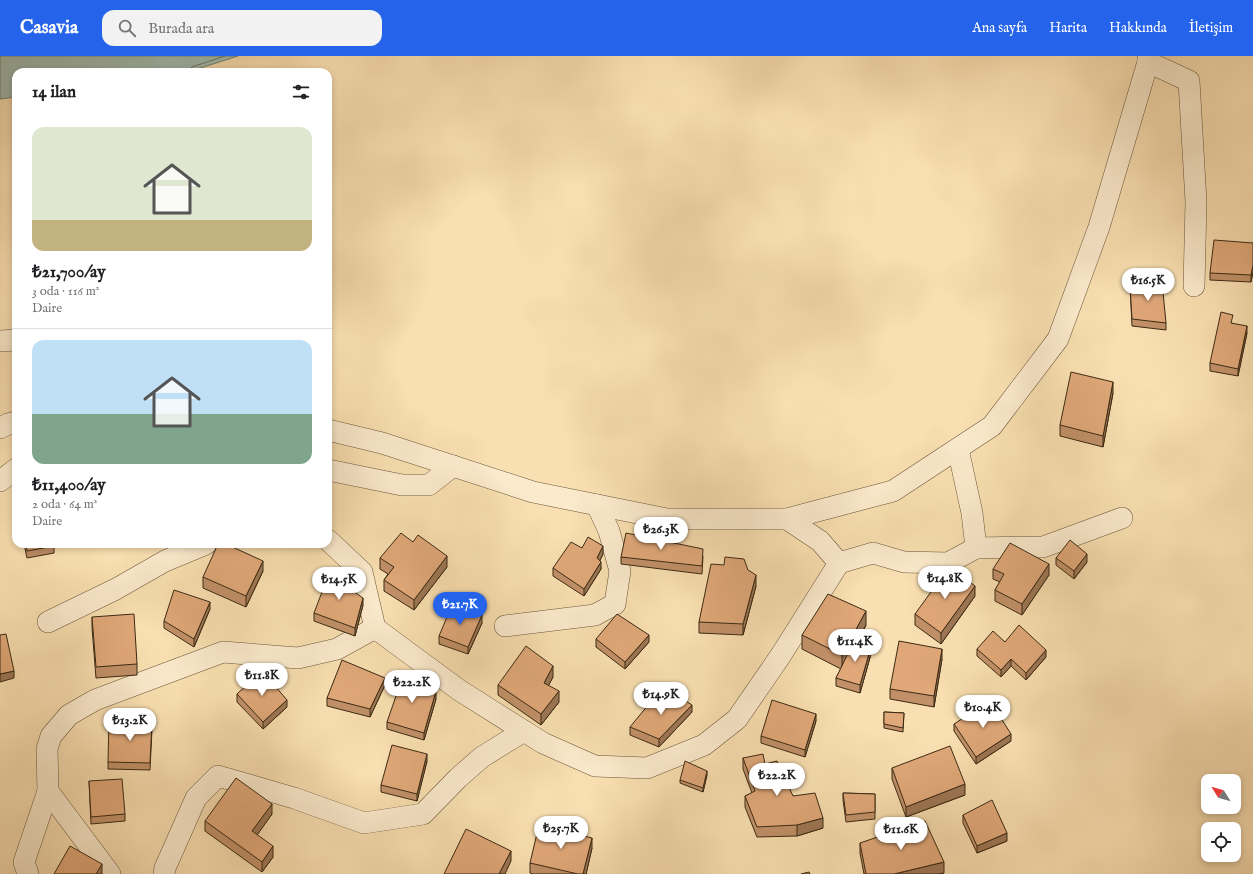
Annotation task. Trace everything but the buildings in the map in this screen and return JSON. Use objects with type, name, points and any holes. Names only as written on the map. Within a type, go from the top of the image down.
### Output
[{"type":"street","points":[[332,431],[382,443],[532,492],[667,519],[787,519],[893,491],[992,426],[1058,338],[1099,227],[1148,59],[1189,81],[1196,202],[1194,286]]},
{"type":"street","points":[[0,341],[12,340]]},
{"type":"street","points":[[0,428],[12,423]]},
{"type":"street","points":[[958,449],[972,513],[976,548]]},
{"type":"street","points":[[332,471],[402,485],[429,485],[453,466]]},
{"type":"street","points":[[0,481],[12,472]]},
{"type":"street","points":[[505,626],[596,615],[615,604],[620,571],[609,531],[597,505]]},
{"type":"street","points":[[332,544],[362,572],[375,628],[459,690],[543,743],[595,766],[647,768],[704,745],[737,719],[781,655],[839,563],[873,553],[904,562],[948,563],[976,548],[1043,547],[1122,518]]},
{"type":"street","points":[[787,519],[820,541],[839,563]]},
{"type":"street","points":[[48,622],[116,589],[166,561],[197,548]]},
{"type":"street","points":[[28,874],[24,862],[48,791],[47,749],[51,736],[69,715],[95,700],[223,652],[298,658],[337,649],[375,628]]},
{"type":"street","points":[[164,874],[165,868],[196,798],[218,776],[294,798],[364,823],[423,814],[458,778],[482,757],[524,731]]},
{"type":"street","points":[[48,791],[110,874]]},
{"type":"water","points":[[0,56],[238,56],[200,68],[12,68],[12,98],[0,99]]}]
